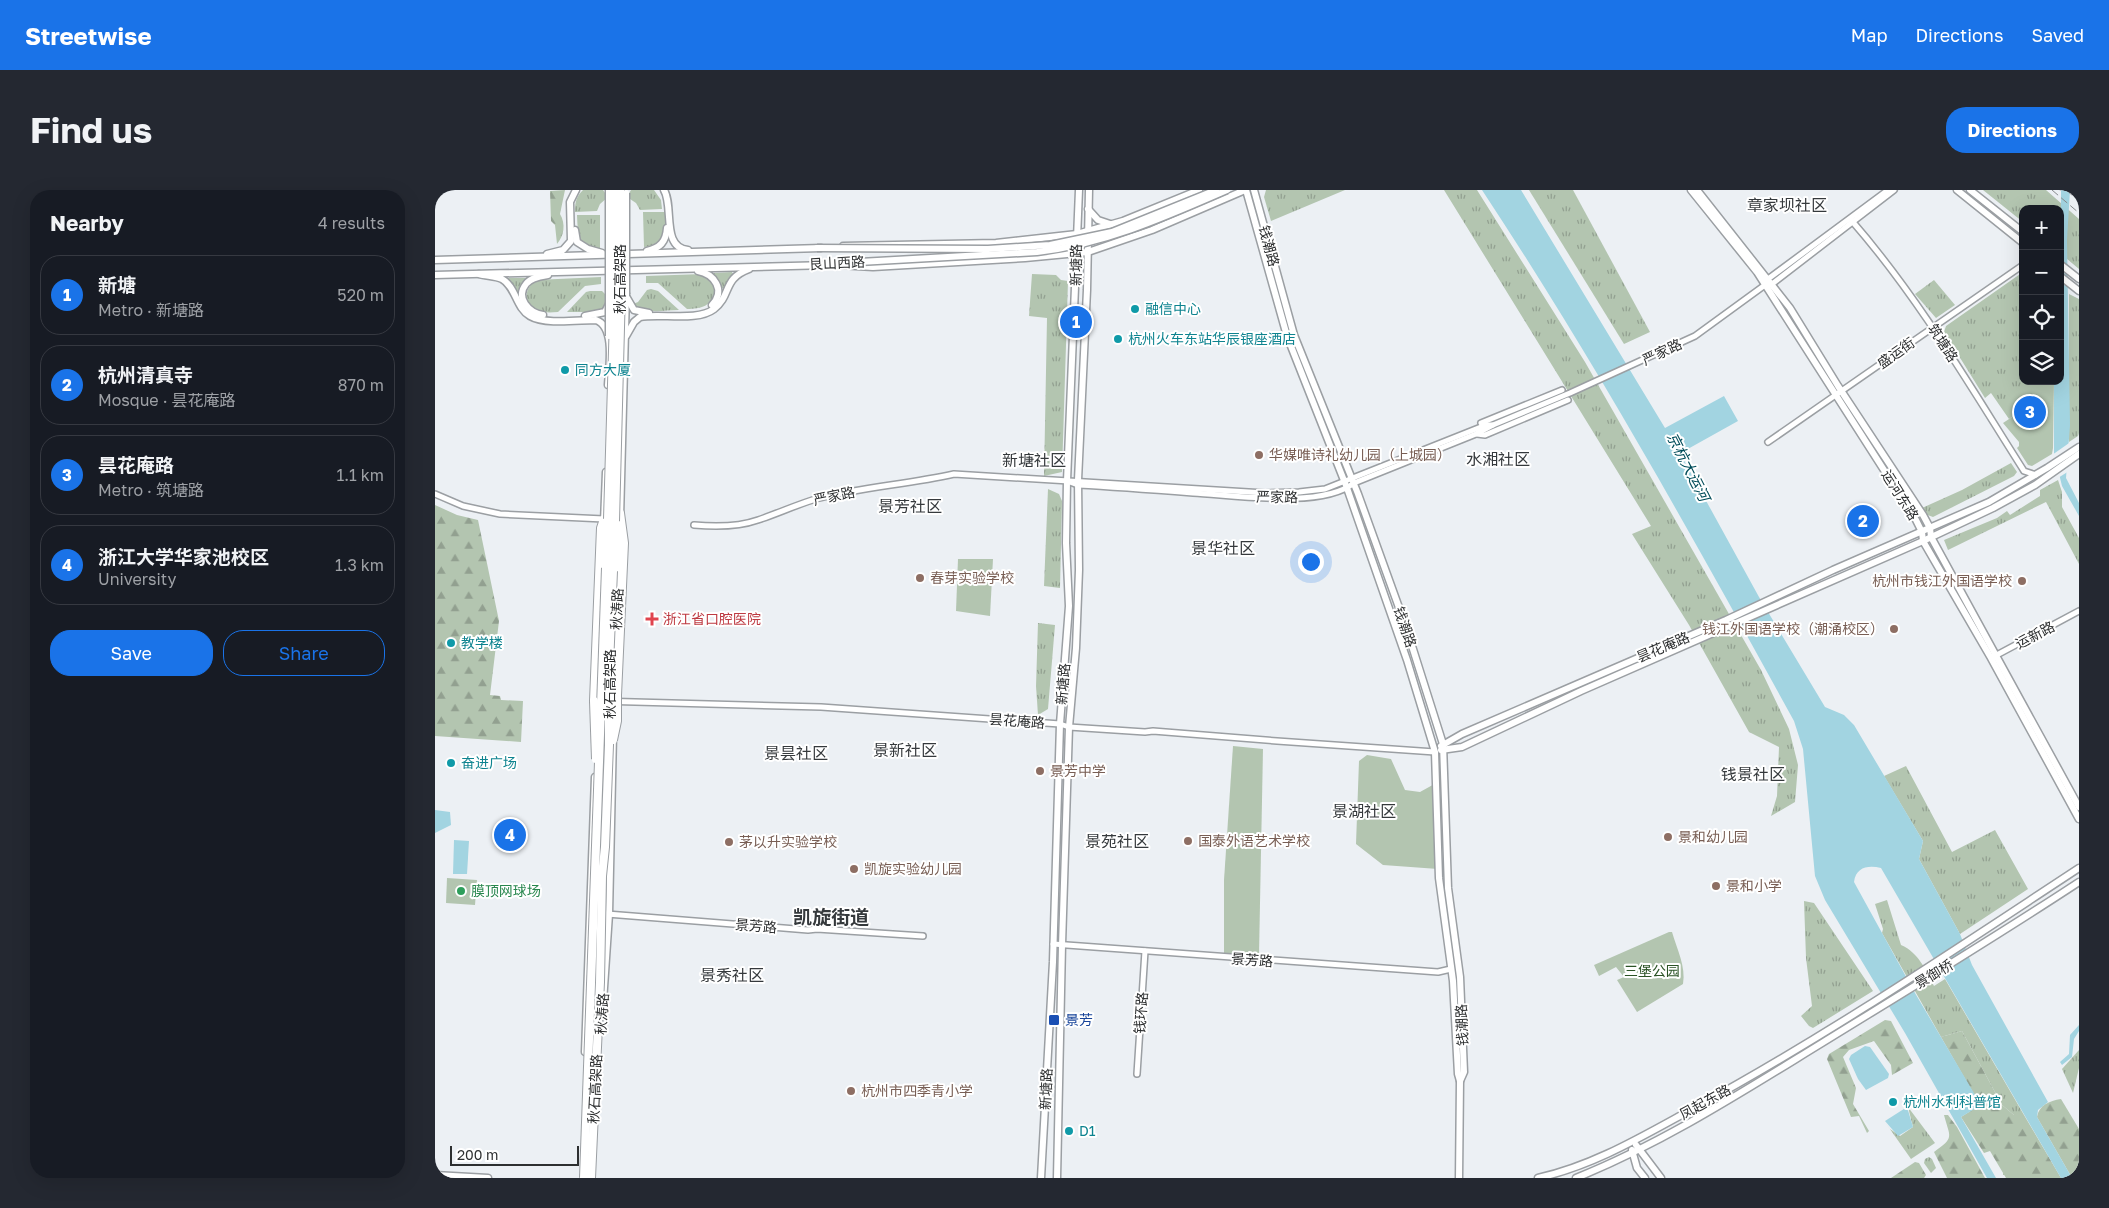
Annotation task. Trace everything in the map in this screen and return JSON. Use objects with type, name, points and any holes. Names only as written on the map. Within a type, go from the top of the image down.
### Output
[{"type":"highway","name":"秋石高架路","points":[[582,1178],[615,317],[610,191]]},
{"type":"highway","name":"秋石高架路","points":[[592,1178],[600,982],[602,876],[608,762],[609,665],[625,191]]},
{"type":"highway","points":[[608,762],[617,721],[618,650],[624,543],[620,513]]},
{"type":"highway","points":[[598,786],[594,724],[601,528],[604,519]]},
{"type":"main road","points":[[577,190],[574,202],[577,242],[588,250],[610,255]]},
{"type":"main road","points":[[531,257],[563,250],[571,241],[571,202],[577,190]]},
{"type":"main road","points":[[663,190],[668,200],[670,234],[678,246],[684,250],[721,251]]},
{"type":"main road","points":[[633,254],[656,248],[664,242],[667,224],[666,200],[663,190]]},
{"type":"main road","name":"新塘路","points":[[1041,1178],[1053,962],[1059,724],[1069,606],[1066,543],[1067,481],[1079,190]]},
{"type":"main road","name":"新塘路","points":[[1057,1178],[1069,727],[1076,648],[1079,570],[1078,482],[1089,190]]},
{"type":"main road","points":[[817,248],[892,244],[996,243],[1077,234],[1114,224],[1199,190]]},
{"type":"main road","name":"艮山西路","points":[[435,260],[817,248],[987,249],[1050,245],[1112,232],[1216,190]]},
{"type":"main road","name":"艮山西路","points":[[435,275],[756,267],[1028,253],[1068,248],[1137,229],[1227,190]]},
{"type":"main road","points":[[824,264],[873,267],[1025,258],[1088,252],[1152,230],[1245,190]]},
{"type":"main road","name":"钱潮路","points":[[1245,190],[1287,336],[1346,485],[1407,660],[1435,752],[1439,878],[1451,969],[1460,1081],[1459,1178]]},
{"type":"main road","name":"钱潮路","points":[[1254,190],[1294,336],[1353,481],[1406,627],[1444,747],[1448,888],[1459,966],[1464,1072],[1460,1081]]},
{"type":"main road","name":"运河东路","points":[[1691,190],[1790,308],[1922,532],[1923,541],[1993,656],[2079,807]]},
{"type":"main road","name":"运河东路","points":[[1697,190],[1768,283]]},
{"type":"main road","points":[[1957,190],[2019,240]]},
{"type":"main road","points":[[1970,190],[2019,229]]},
{"type":"main road","name":"秋涛路","points":[[582,1178],[589,912],[607,452],[610,191]]},
{"type":"main road","name":"秋涛路","points":[[592,1178],[609,914],[614,664],[626,294],[625,191]]},
{"type":"main road","points":[[1088,209],[1098,220],[1106,224],[1114,224]]},
{"type":"main road","points":[[624,339],[630,327],[640,317],[699,315],[713,309],[722,299],[734,277],[756,267]]},
{"type":"main road","points":[[2064,267],[2079,279]]},
{"type":"main road","points":[[626,294],[631,307],[639,312],[697,312],[705,310],[715,302],[719,292],[718,286],[715,280],[706,273],[685,268]]},
{"type":"main road","points":[[558,272],[533,279],[526,284],[523,292],[523,301],[532,312],[549,316],[589,316],[605,312],[609,303]]},
{"type":"main road","points":[[479,274],[502,279],[512,291],[521,309],[533,317],[549,320],[597,320],[606,325],[609,336]]},
{"type":"main road","points":[[2064,280],[2079,291]]},
{"type":"main road","name":"运河东路","points":[[1839,393],[1930,528],[1931,538],[2079,819]]},
{"type":"main road","name":"昙花庵路","points":[[1444,747],[1461,747],[1644,663],[1931,538],[2016,496],[2079,449]]},
{"type":"main road","name":"昙花庵路","points":[[1435,752],[1642,656],[1989,502],[2036,475],[2049,471]]},
{"type":"main road","name":"景御桥","points":[[1865,1008],[2079,868]]},
{"type":"main road","name":"景御桥","points":[[1869,1014],[2000,934],[2079,882]]},
{"type":"main road","name":"凤起东路","points":[[1537,1178],[1561,1173],[1591,1162],[1633,1141],[1735,1086],[1865,1008]]},
{"type":"main road","name":"凤起东路","points":[[1576,1178],[1638,1149],[1711,1111],[1869,1014]]},
{"type":"main road","points":[[1633,1141],[1661,1178]]},
{"type":"main road","points":[[1633,1141],[1631,1152],[1637,1168],[1645,1178]]},
{"type":"main road","points":[[435,1176],[488,1178]]},
{"type":"street","name":"严家路","points":[[1768,283],[1888,190]]},
{"type":"street","name":"严家路","points":[[1353,481],[1477,434],[1493,425],[1570,393],[1695,336],[1894,190]]},
{"type":"street","name":"筑塘路","points":[[1852,222],[1877,250],[1933,327],[2023,471]]},
{"type":"street","name":"盛运街","points":[[1768,442],[2019,267]]},
{"type":"street","name":"严家路","points":[[1466,433],[1471,427],[1562,390]]},
{"type":"street","name":"严家路","points":[[1477,434],[1485,435],[1568,400]]},
{"type":"street","name":"严家路","points":[[694,525],[735,525],[758,520],[784,509],[820,498],[889,485],[915,483],[954,474],[1282,498],[1325,495],[1353,481],[1466,433],[1486,425],[1493,425]]},
{"type":"street","points":[[2021,484],[2023,471],[2036,475]]},
{"type":"street","points":[[435,494],[463,506],[500,514],[604,519]]},
{"type":"street","name":"运新路","points":[[1993,656],[2079,612]]},
{"type":"street","name":"昙花庵路","points":[[597,701],[821,707],[1059,724],[1069,727],[1153,731],[1277,742],[1435,752]]},
{"type":"street","name":"景芳路","points":[[589,912],[808,930],[923,936]]},
{"type":"street","name":"景芳路","points":[[1053,944],[1438,972],[1451,969]]},
{"type":"street","name":"钱环路","points":[[1137,1074],[1145,951]]},
{"type":"green space","points":[[565,190],[560,214],[563,230],[557,244],[555,225],[551,221],[550,191]]},
{"type":"green space","points":[[583,190],[603,190],[608,197],[600,204],[597,211],[575,212],[576,200]]},
{"type":"green space","points":[[631,190],[654,190],[661,200],[662,209],[640,210],[636,203],[627,197]]},
{"type":"green space","points":[[1266,190],[1345,190],[1271,221],[1264,197]]},
{"type":"green space","points":[[1444,190],[1477,190],[1585,362],[1761,670],[1789,729],[1798,765],[1795,802],[1771,816],[1777,796],[1779,747],[1749,732],[1689,625],[1632,534],[1651,526]]},
{"type":"green space","points":[[1529,190],[1573,190],[1650,332],[1624,344]]},
{"type":"green space","points":[[1983,190],[2046,190],[2063,205],[2019,205],[2019,219]]},
{"type":"green space","points":[[2064,206],[2079,219],[2079,269],[2064,256]]},
{"type":"green space","points":[[643,212],[666,212],[665,231],[661,240],[651,246],[644,247]]},
{"type":"green space","points":[[577,215],[600,215],[600,250],[592,249],[580,239]]},
{"type":"green space","points":[[732,272],[733,274],[724,288],[721,288],[713,275],[714,273]]},
{"type":"green space","points":[[703,274],[709,277],[716,291],[709,303],[697,308],[687,309],[658,283],[646,283],[646,276]]},
{"type":"green space","points":[[1032,274],[1056,275],[1061,280],[1068,281],[1062,472],[1044,476],[1047,318],[1029,316]]},
{"type":"green space","points":[[2019,275],[2019,385],[2041,385],[2041,398],[2009,419],[1991,393],[1985,398],[1944,332],[1946,326]]},
{"type":"green space","points":[[601,277],[601,284],[585,286],[558,312],[541,312],[527,303],[526,296],[528,290],[536,280]]},
{"type":"green space","points":[[507,278],[525,278],[527,280],[519,295],[517,295]]},
{"type":"green space","points":[[1934,280],[1955,305],[1936,318],[1915,294]]},
{"type":"green space","points":[[647,290],[658,291],[679,310],[648,311],[642,310],[633,304],[638,302]]},
{"type":"green space","points":[[602,291],[606,295],[605,308],[596,312],[567,312],[586,292]]},
{"type":"green space","points":[[2069,294],[2079,299],[2079,433],[2078,436],[2069,442]]},
{"type":"green space","points":[[2041,385],[2054,385],[2053,448],[2052,454],[2032,466],[2028,465],[2017,448],[2019,442],[2003,423],[2041,398]]},
{"type":"green space","points":[[2011,463],[2017,472],[2014,476],[1933,517],[1925,514],[1922,508],[1962,490]]},
{"type":"green space","points":[[2058,480],[2062,492],[2062,507],[2079,538],[2079,564],[2046,502],[1948,550],[1944,540],[1997,518],[2007,511],[2010,515],[2040,496],[2040,490]]},
{"type":"green space","points":[[1048,489],[1059,494],[1062,501],[1060,588],[1044,586]]},
{"type":"green space","points":[[435,505],[457,515],[478,520],[499,621],[490,695],[500,696],[501,700],[523,701],[521,742],[435,736]]},
{"type":"green space","points":[[958,559],[993,559],[990,616],[956,611]]},
{"type":"green space","points":[[1038,623],[1055,625],[1048,709],[1038,715],[1036,686]]},
{"type":"green space","points":[[1233,746],[1263,749],[1259,955],[1224,953],[1224,880]]},
{"type":"green space","points":[[1367,755],[1391,759],[1405,790],[1420,792],[1438,782],[1438,869],[1383,865],[1356,844],[1359,761]]},
{"type":"green space","points":[[1906,766],[1952,852],[1995,830],[2028,889],[1960,934],[1919,859],[1923,841],[1884,776]]},
{"type":"green space","name":"膜顶网球场","points":[[447,878],[477,880],[475,905],[446,903]]},
{"type":"green space","points":[[1887,900],[1901,945],[1917,957],[1934,986],[1945,979],[2024,1115],[2014,1115],[2002,1105],[1962,1031],[1941,1037],[1882,933],[1883,929],[1875,904]]},
{"type":"green space","points":[[1804,901],[1814,903],[1873,991],[1813,1028],[1801,1016],[1812,1006],[1806,958]]},
{"type":"green space","name":"三堡公园","points":[[1672,932],[1680,958],[1684,978],[1683,984],[1637,1012],[1617,980],[1624,977],[1616,967],[1599,976],[1594,965]]},
{"type":"green space","points":[[1885,1020],[1891,1021],[1913,1063],[1892,1075],[1891,1065],[1874,1041],[1849,1050],[1843,1057],[1856,1088],[1853,1104],[1869,1131],[1867,1133],[1859,1116],[1851,1117],[1827,1059],[1829,1054]]},
{"type":"green space","points":[[1962,1031],[2002,1105],[2014,1115],[2024,1115],[2061,1178],[2006,1178],[1990,1151],[1984,1153],[1961,1117],[1980,1105],[1941,1037]]},
{"type":"green space","points":[[2079,1050],[2079,1068],[2073,1093],[2062,1069]]},
{"type":"green space","points":[[2061,1099],[2079,1129],[2079,1178],[2072,1178],[2037,1117],[2040,1109],[2045,1104]]},
{"type":"green space","points":[[1908,1107],[1935,1143],[1911,1159],[1885,1122],[1890,1129],[1900,1136],[1913,1127]]},
{"type":"green space","points":[[1944,1115],[1948,1115],[1957,1127],[1985,1178],[1947,1178],[1934,1152],[1948,1140],[1949,1133]]},
{"type":"green space","points":[[1929,1157],[1936,1168],[1931,1173],[1924,1163],[1925,1159]]},
{"type":"green space","points":[[1915,1162],[1919,1163],[1926,1175],[1924,1178],[1891,1178]]},
{"type":"green space","points":[[2003,1162],[2025,1163],[2025,1175],[2003,1175]]},
{"type":"water","points":[[1482,190],[1521,190],[1665,428],[1724,396],[1738,421],[1686,450],[1682,457],[1759,597],[1825,707],[1844,715],[1854,725],[1923,841],[1919,859],[1960,934],[1972,965],[2048,1102],[2038,1110],[2037,1117],[2072,1178],[2061,1178],[1881,868],[1863,868],[1857,873],[1854,882],[1915,993],[1981,1105],[1961,1117],[1996,1178],[1987,1178],[1905,1033],[1825,900],[1815,876],[1803,749],[1794,721],[1643,452],[1565,320]]},
{"type":"water","points":[[2061,190],[2070,190],[2067,240],[2070,425],[2066,478],[2079,503],[2079,516],[2062,486],[2054,453],[2054,385],[2064,385],[2064,205],[2061,205]]},
{"type":"water","points":[[435,810],[450,812],[451,825],[435,833]]},
{"type":"water","points":[[454,840],[469,841],[467,874],[453,874]]},
{"type":"water","points":[[2079,1025],[2079,1031],[2074,1039],[2072,1057],[2062,1065],[2060,1062],[2069,1054],[2070,1035]]},
{"type":"water","points":[[1865,1046],[1870,1047],[1889,1074],[1888,1078],[1866,1090],[1858,1079],[1849,1059],[1851,1055]]},
{"type":"water","points":[[1907,1107],[1913,1127],[1898,1136],[1885,1121]]},
{"type":"pier","points":[[2072,441],[2069,471],[2058,478],[2052,455]]},
{"type":"railway","points":[[2052,190],[2079,213]]},
{"type":"railway","points":[[2066,190],[2079,201]]},
{"type":"place","name":"融信中心","points":[[1135,309]]},
{"type":"place","name":"新塘","points":[[1076,322]]},
{"type":"place","name":"杭州火车东站华辰银座酒店","points":[[1118,339]]},
{"type":"place","name":"同方大厦","points":[[565,370]]},
{"type":"place","name":"昙花庵路","points":[[2030,412]]},
{"type":"place","name":"华媒唯诗礼幼儿园（上城园）","points":[[1259,455]]},
{"type":"place","name":"杭州清真寺","points":[[1863,521]]},
{"type":"place","name":"春芽实验学校","points":[[920,578]]},
{"type":"place","name":"杭州市钱江外国语学校","points":[[2022,581]]},
{"type":"place","name":"浙江省口腔医院","points":[[652,619]]},
{"type":"place","name":"钱江外国语学校（潮涌校区）","points":[[1894,629]]},
{"type":"place","name":"教学楼","points":[[451,643]]},
{"type":"place","name":"奋进广场","points":[[451,763]]},
{"type":"place","name":"景芳中学","points":[[1040,771]]},
{"type":"place","name":"浙江大学华家池校区","points":[[510,835]]},
{"type":"place","name":"景和幼儿园","points":[[1668,837]]},
{"type":"place","name":"国泰外语艺术学校","points":[[1188,841]]},
{"type":"place","name":"茅以升实验学校","points":[[729,842]]},
{"type":"place","name":"凯旋实验幼儿园","points":[[854,869]]},
{"type":"place","name":"景和小学","points":[[1716,886]]},
{"type":"place","name":"膜顶网球场","points":[[461,891]]},
{"type":"place","name":"景芳","points":[[1054,1020]]},
{"type":"place","name":"杭州市四季青小学","points":[[851,1091]]},
{"type":"place","name":"杭州水利科普馆","points":[[1893,1102]]},
{"type":"place","name":"D1","points":[[1069,1131]]},
{"type":"district","name":"章家坝社区","points":[[1787,205]]},
{"type":"district","name":"水湘社区","points":[[1498,459]]},
{"type":"district","name":"新塘社区","points":[[1034,460]]},
{"type":"district","name":"景芳社区","points":[[910,506]]},
{"type":"district","name":"景华社区","points":[[1223,548]]},
{"type":"district","name":"景新社区","points":[[905,750]]},
{"type":"district","name":"景昙社区","points":[[796,753]]},
{"type":"district","name":"钱景社区","points":[[1753,774]]},
{"type":"district","name":"景湖社区","points":[[1364,811]]},
{"type":"district","name":"景苑社区","points":[[1117,841]]},
{"type":"district","name":"凯旋街道","points":[[831,917]]},
{"type":"district","name":"景秀社区","points":[[732,975]]},
{"type":"water label","name":"京杭大运河","points":[[1688,467]]}]
